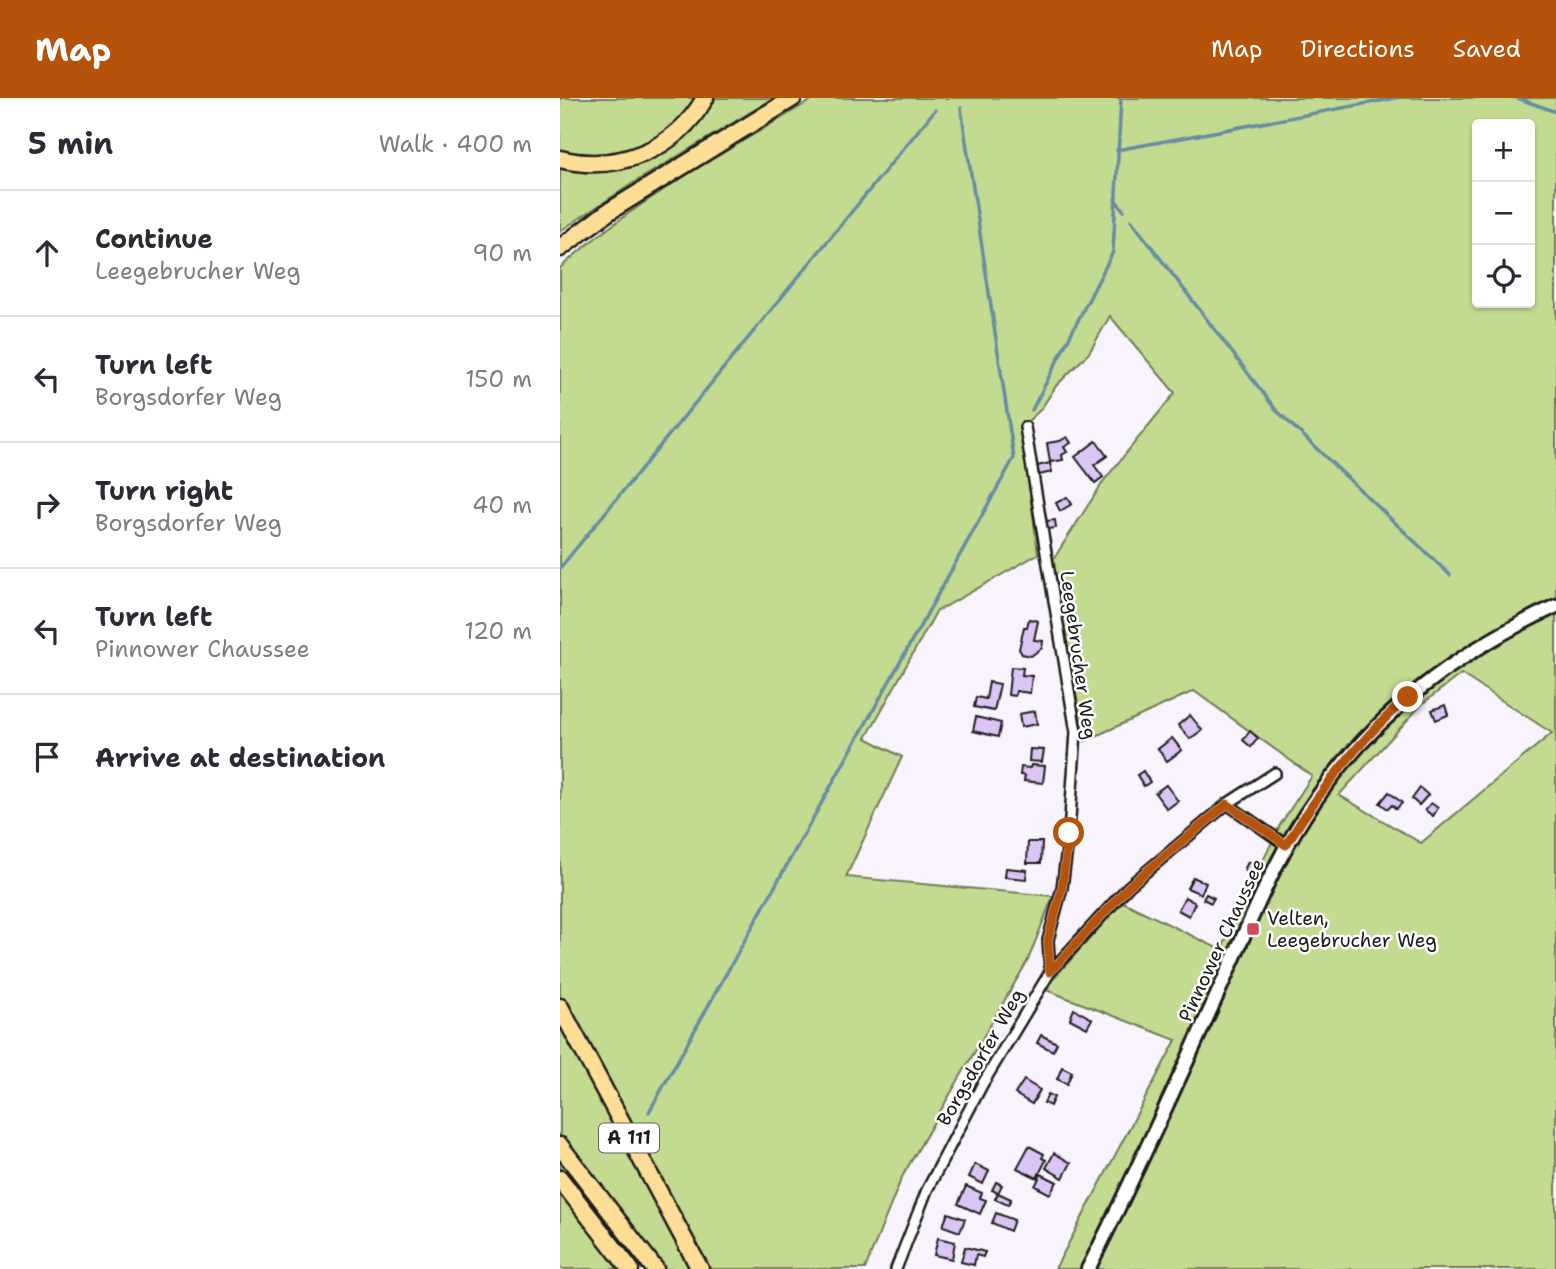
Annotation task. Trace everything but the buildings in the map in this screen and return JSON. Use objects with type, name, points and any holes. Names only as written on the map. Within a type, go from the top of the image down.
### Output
[{"type":"highway","points":[[560,159],[602,164],[640,155],[672,137],[694,115],[705,98]]},
{"type":"highway","points":[[560,248],[608,212],[793,98]]},
{"type":"highway","name":"A 111","points":[[560,1007],[700,1269]]},
{"type":"highway","points":[[560,1146],[655,1269]]},
{"type":"highway","points":[[560,1179],[630,1269]]},
{"type":"main road","name":"Pinnower Chaussee","points":[[1088,1269],[1128,1191],[1286,845],[1315,799],[1342,764],[1396,707],[1442,670],[1471,651],[1556,607]]},
{"type":"street","name":"Leegebrucher Weg","points":[[1025,426],[1076,732],[1064,874],[1048,940],[1050,972]]},
{"type":"street","name":"Borgsdorfer Weg","points":[[896,1269],[927,1189],[982,1085],[1050,972],[1129,886],[1227,804],[1275,773]]},
{"type":"street","points":[[1227,804],[1286,845]]},
{"type":"green space","points":[[560,98],[698,98],[669,128],[654,139],[620,153],[581,155],[560,151]]},
{"type":"green space","points":[[713,98],[774,98],[630,185],[560,231],[560,168],[606,170],[628,166],[648,158],[685,135],[701,118]]},
{"type":"green space","points":[[815,98],[1556,98],[1556,1269],[1055,1269],[1176,1040],[1044,989],[1123,902],[1221,950],[1280,825],[1312,776],[1194,691],[1085,741],[1051,563],[1105,479],[1175,393],[1110,316],[1089,353],[1056,386],[1022,431],[1038,554],[936,612],[866,738],[902,757],[846,877],[1053,896],[1028,960],[902,1177],[865,1269],[560,1269],[560,268],[619,220],[716,157]],"holes":[[[1461,674],[1552,733],[1421,843],[1339,795],[1422,704]]]},
{"type":"waterway","points":[[1032,410],[1113,252],[1121,98]]},
{"type":"waterway","points":[[1117,150],[1396,98]]},
{"type":"waterway","points":[[1517,98],[1556,112]]},
{"type":"waterway","points":[[649,1112],[1014,458],[961,108]]},
{"type":"waterway","points":[[560,568],[935,110]]},
{"type":"waterway","points":[[1115,199],[1124,211]]},
{"type":"waterway","points":[[1131,220],[1276,410],[1450,575]]},
{"type":"place","name":"Velten, Leegebrucher Weg","points":[[1253,929]]},
{"type":"route","points":[[1069,833],[1062,888],[1048,940],[1050,972],[1129,886],[1227,804],[1286,845],[1315,799],[1342,764],[1379,723],[1408,697]]}]
